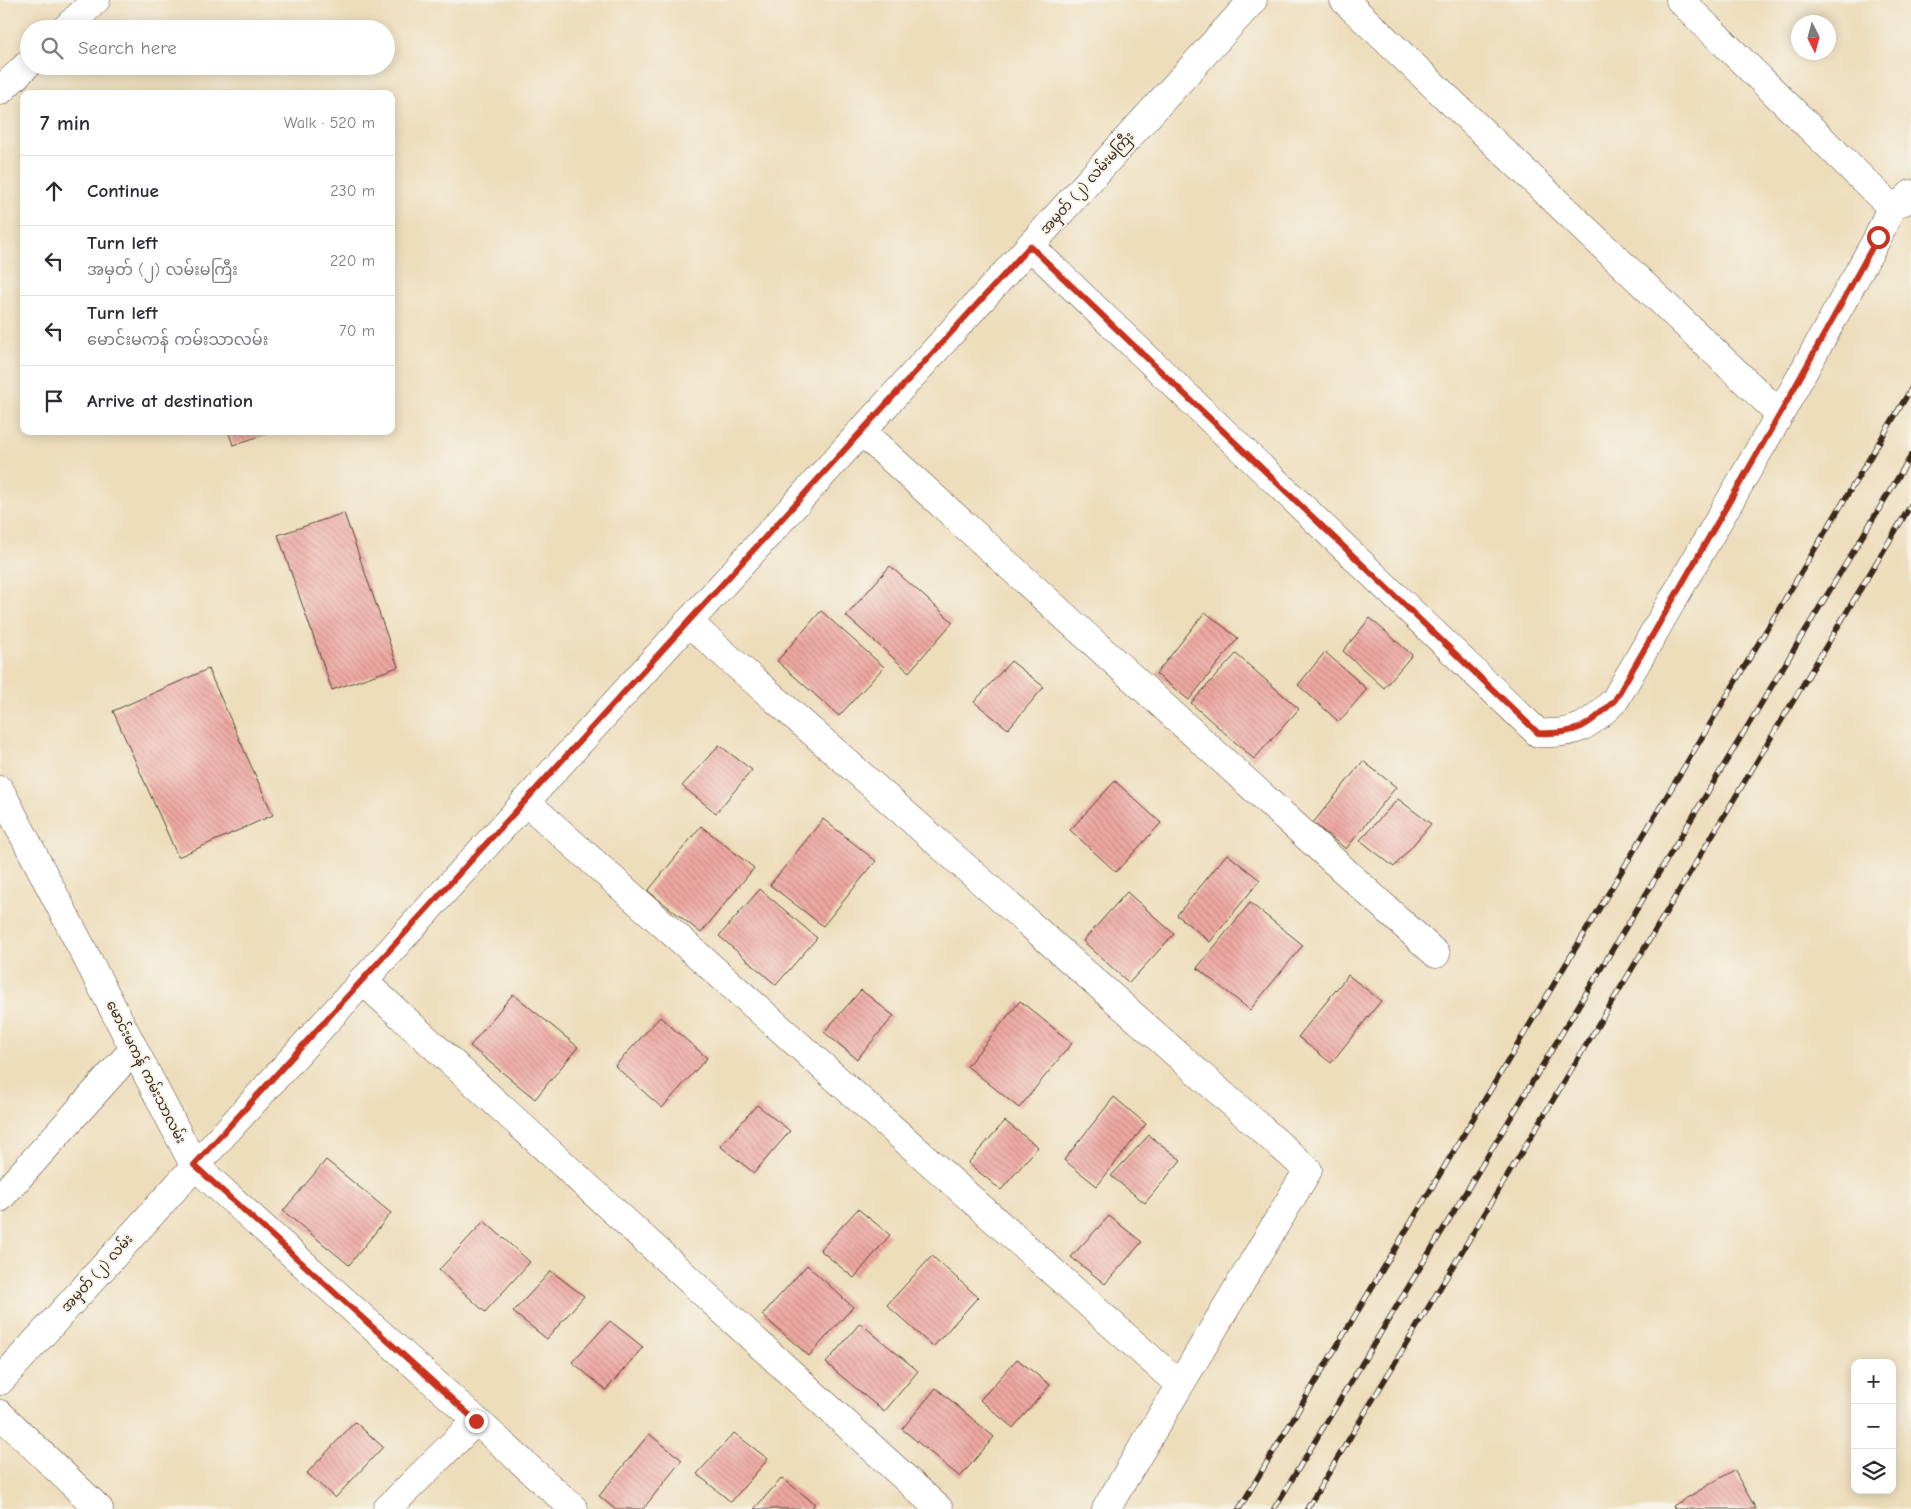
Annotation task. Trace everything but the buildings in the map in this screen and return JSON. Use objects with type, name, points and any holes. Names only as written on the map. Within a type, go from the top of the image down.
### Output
[{"type":"street","points":[[75,20],[96,0]]},
{"type":"street","name":"အမှတ် (၂) လမ်းမကြီး","points":[[194,1165],[1253,0]]},
{"type":"street","points":[[1344,0],[1780,414]]},
{"type":"street","points":[[1030,246],[1538,733],[1557,734],[1576,731],[1600,716],[1615,700],[1780,414],[1878,237],[1901,201],[1680,0]]},
{"type":"street","points":[[0,90],[20,71]]},
{"type":"street","points":[[861,431],[1436,954]]},
{"type":"street","points":[[688,622],[1308,1170],[1106,1509]]},
{"type":"street","name":"မောင်းမကန် ကမ်းသာလမ်း","points":[[0,790],[194,1165],[574,1509]]},
{"type":"street","points":[[525,801],[1180,1385]]},
{"type":"street","points":[[362,980],[938,1509]]},
{"type":"street","points":[[0,1198],[134,1049]]},
{"type":"street","name":"အမှတ် (၂) လမ်း","points":[[0,1381],[194,1165]]},
{"type":"street","points":[[0,1414],[99,1509]]},
{"type":"street","points":[[387,1509],[476,1421]]},
{"type":"railway","points":[[1239,1509],[1911,389]]},
{"type":"railway","points":[[1274,1509],[1911,456]]},
{"type":"railway","points":[[1307,1509],[1911,505]]},
{"type":"route","points":[[476,1421],[194,1165],[1030,246],[1538,733],[1557,734],[1576,731],[1600,716],[1615,700],[1780,414],[1878,237]]}]
